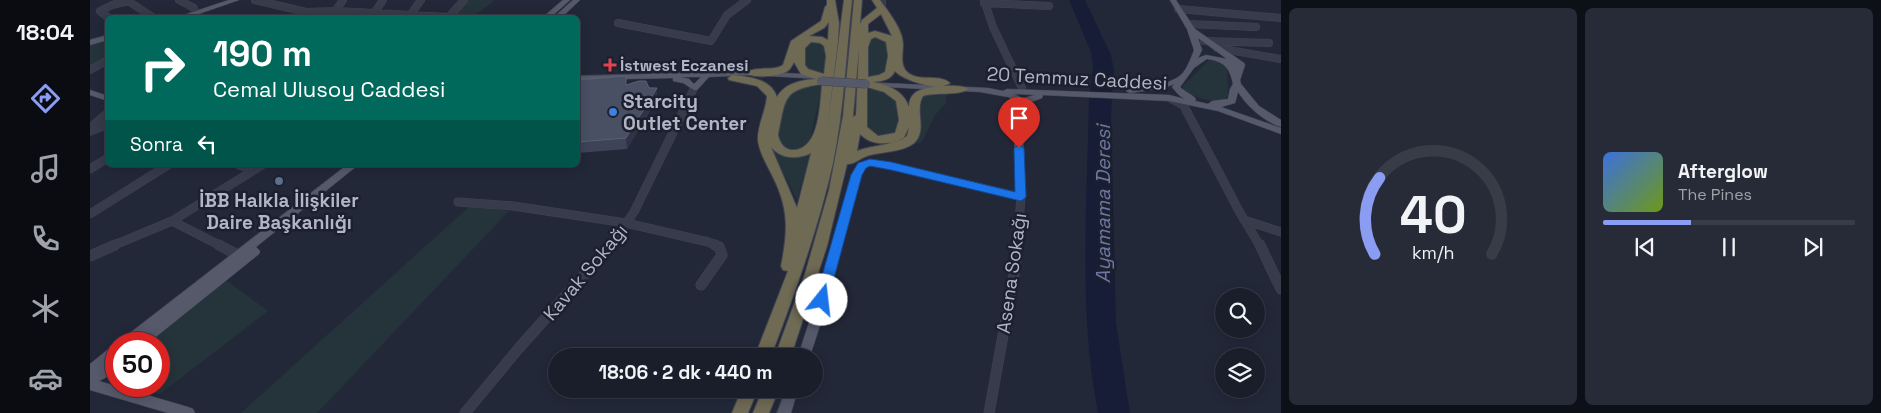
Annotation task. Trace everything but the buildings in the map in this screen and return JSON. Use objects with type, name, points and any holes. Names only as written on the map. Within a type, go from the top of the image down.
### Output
[{"type":"highway","points":[[788,266],[797,242],[819,146],[832,62],[834,22],[831,0]]},
{"type":"highway","points":[[752,73],[779,71],[786,67],[790,61],[794,43],[826,22],[831,0]]},
{"type":"highway","points":[[767,348],[809,231],[825,170],[836,105],[848,0]]},
{"type":"highway","points":[[786,348],[821,246],[838,176],[846,133],[858,0]]},
{"type":"highway","points":[[866,0],[860,128],[868,136],[889,140],[899,136],[903,130],[904,109],[898,96],[886,88],[866,82]]},
{"type":"highway","points":[[865,22],[880,3],[897,39],[898,66],[901,72],[917,80],[958,87]]},
{"type":"highway","points":[[864,46],[867,38],[872,35],[889,38],[892,44],[891,72],[882,78],[866,82]]},
{"type":"highway","points":[[821,79],[800,68],[798,60],[800,47],[809,39],[822,40],[829,45],[832,62]]},
{"type":"highway","points":[[734,78],[763,85],[771,92],[772,96],[764,140],[767,153],[786,191],[793,213],[794,239],[780,296],[778,318]]},
{"type":"highway","points":[[821,79],[797,84],[786,89],[781,101],[772,140],[779,150],[796,154],[806,152],[816,142],[823,121]]},
{"type":"highway","points":[[849,161],[864,152],[899,146],[912,138],[915,128],[915,100],[919,94],[932,90],[958,87]]},
{"type":"highway","points":[[821,246],[832,224],[860,111]]},
{"type":"highway","points":[[740,413],[746,398]]},
{"type":"highway","points":[[761,413],[767,398]]},
{"type":"main road","points":[[192,15],[236,0]]},
{"type":"main road","points":[[549,15],[567,0]]},
{"type":"main road","points":[[560,15],[577,0]]},
{"type":"main road","points":[[1173,0],[1189,27],[1198,50],[1191,66],[1176,88],[1182,94],[1202,102],[1281,129]]},
{"type":"main road","points":[[1119,94],[1167,95],[1202,102],[1229,103],[1232,101],[1241,65],[1204,41],[1189,27]]},
{"type":"main road","points":[[90,43],[105,38]]},
{"type":"main road","points":[[1198,50],[1217,48]]},
{"type":"main road","points":[[1191,66],[1206,57],[1219,58],[1233,67],[1237,82],[1246,100],[1281,124]]},
{"type":"main road","points":[[580,79],[613,76],[752,73],[821,79]]},
{"type":"main road","points":[[580,85],[705,77],[821,79]]},
{"type":"main road","points":[[676,79],[686,81],[694,88],[705,77]]},
{"type":"main road","points":[[1119,94],[1156,88],[1182,77]]},
{"type":"main road","name":"20 Temmuz Caddesi","points":[[821,79],[982,90],[1054,93],[1068,91],[1169,98],[1229,112],[1281,129]]},
{"type":"main road","points":[[958,87],[1068,91]]},
{"type":"main road","name":"Asena Sokağı","points":[[982,90],[1010,95],[1017,99],[1021,197]]},
{"type":"main road","points":[[90,92],[105,98]]},
{"type":"main road","points":[[1018,132],[1027,100],[1034,96],[1054,93]]},
{"type":"main road","points":[[90,98],[105,103]]},
{"type":"main road","points":[[807,348],[822,300],[856,175],[862,165],[870,163],[891,166],[1021,197]]},
{"type":"main road","points":[[140,332],[350,167]]},
{"type":"main road","points":[[153,332],[360,167]]},
{"type":"main road","points":[[90,371],[105,359]]},
{"type":"main road","points":[[90,379],[105,371]]},
{"type":"main road","points":[[90,384],[188,413]]},
{"type":"main road","points":[[784,413],[789,398]]},
{"type":"street","points":[[104,0],[112,4]]},
{"type":"street","points":[[179,0],[194,8],[192,15]]},
{"type":"street","points":[[255,0],[288,11],[328,13],[336,11],[376,12],[423,15]]},
{"type":"street","points":[[331,15],[343,0]]},
{"type":"street","points":[[376,12],[382,0]]},
{"type":"street","points":[[411,14],[421,0]]},
{"type":"street","points":[[450,15],[464,0]]},
{"type":"street","points":[[618,23],[712,41],[727,14],[747,0]]},
{"type":"street","points":[[105,15],[100,11],[112,4],[128,1],[149,15]]},
{"type":"street","points":[[1022,88],[984,2],[1049,6]]},
{"type":"street","points":[[1178,9],[1281,18]]},
{"type":"street","points":[[306,15],[310,12]]},
{"type":"street","points":[[1225,13],[1262,56]]},
{"type":"street","points":[[1189,27],[1256,27]]},
{"type":"street","points":[[1204,41],[1268,43]]},
{"type":"street","points":[[1217,48],[1281,59]]},
{"type":"street","points":[[1241,65],[1243,57],[1262,56]]},
{"type":"street","points":[[90,70],[105,62]]},
{"type":"street","name":"Kavak Sokağı","points":[[465,413],[519,348],[613,243],[634,212],[694,88]]},
{"type":"street","points":[[1169,98],[1184,106],[1281,289]]},
{"type":"street","points":[[1198,132],[1194,118],[1196,108],[1199,106],[1229,112]]},
{"type":"street","points":[[90,128],[105,116]]},
{"type":"street","points":[[90,132],[105,125]]},
{"type":"street","points":[[90,169],[105,160]]},
{"type":"street","points":[[90,214],[165,167]]},
{"type":"street","points":[[90,256],[172,221],[258,168]]},
{"type":"street","name":"Asena Sokağı","points":[[989,413],[1015,269],[1021,197]]},
{"type":"street","points":[[458,202],[513,206],[626,223],[708,242],[719,247],[722,255],[701,285]]},
{"type":"street","points":[[1244,220],[1281,232]]},
{"type":"street","points":[[172,221],[238,256]]},
{"type":"shaded area","points":[[466,0],[495,0],[476,15],[451,15]]},
{"type":"shaded area","points":[[874,37],[880,37],[887,42],[886,73],[876,78],[866,77],[869,40]]},
{"type":"shaded area","points":[[105,40],[105,59],[90,68],[90,45]]},
{"type":"shaded area","points":[[812,41],[821,42],[827,48],[825,74],[814,73],[802,65],[806,45]]},
{"type":"shaded area","points":[[1209,60],[1215,60],[1227,66],[1228,95],[1225,100],[1203,99],[1183,90],[1183,86]]},
{"type":"shaded area","points":[[823,84],[809,143],[797,149],[783,146],[779,140],[779,121],[792,93],[796,87]]},
{"type":"shaded area","points":[[865,86],[879,88],[896,98],[899,118],[898,127],[893,135],[878,135],[865,127]]},
{"type":"shaded area","points":[[947,92],[946,103],[935,115],[922,142],[902,148],[910,144],[920,97],[932,93]]},
{"type":"shaded area","points":[[769,144],[791,157],[810,155],[797,200]]},
{"type":"shaded area","points":[[471,205],[509,211],[317,413],[241,413]]},
{"type":"shaded area","points":[[224,279],[268,311],[170,386],[170,332],[156,332]]},
{"type":"water","name":"Ayamama Deresi","points":[[1069,0],[1085,0],[1111,55],[1114,70],[1111,114],[1116,323],[1130,413],[1098,413],[1092,374],[1088,335],[1085,256],[1089,99],[1093,66],[1091,52]]},
{"type":"place","name":"İstwest Eczanesi","points":[[610,65]]},
{"type":"place","name":"Starcity Outlet Center","points":[[613,112]]},
{"type":"place","name":"İBB Halkla İlişkiler Daire Başkanlığı","points":[[279,181]]},
{"type":"route","points":[[822,300],[856,175],[862,165],[870,163],[891,166],[1021,197],[1019,148]]}]
